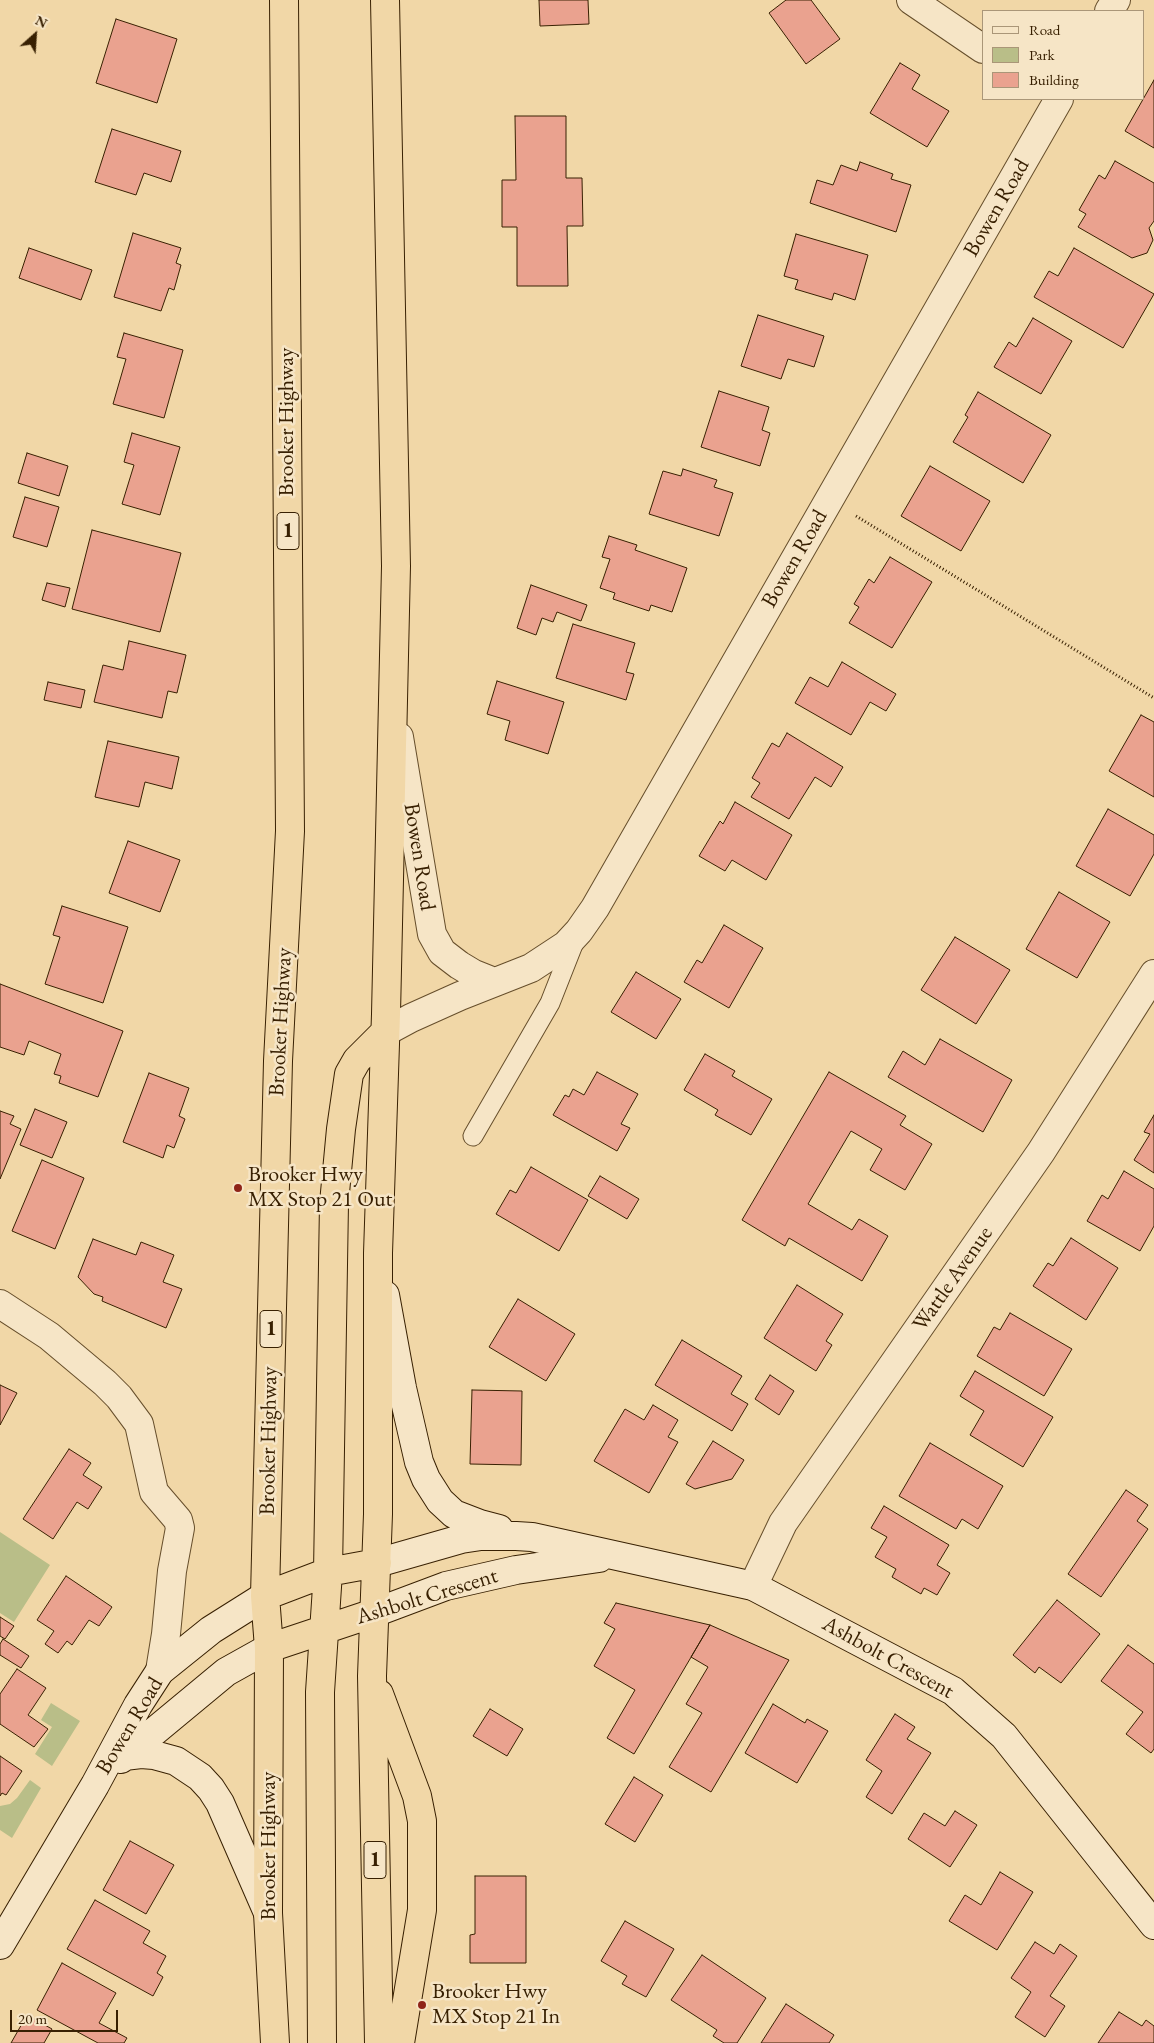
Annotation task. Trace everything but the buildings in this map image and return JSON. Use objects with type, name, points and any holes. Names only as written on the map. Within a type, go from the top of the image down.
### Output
[{"type":"highway","name":"Brooker Highway","points":[[275,2043],[268,1913],[269,1648],[265,1596],[278,1071],[290,831],[284,0]]},
{"type":"highway","name":"1","points":[[379,2043],[372,1676],[377,1563],[378,1253],[396,566],[385,0]]},
{"type":"highway","points":[[322,2043],[320,1692],[328,1572],[334,1203],[341,1129],[349,1074],[352,1067],[385,1032]]},
{"type":"highway","name":"Bowen Road","points":[[265,1596],[328,1572],[377,1563]]},
{"type":"highway","name":"Ashbolt Crescent","points":[[269,1648],[374,1613]]},
{"type":"highway","points":[[372,1676],[417,1796],[422,1821],[422,1910],[400,2043]]},
{"type":"street","points":[[911,0],[982,48]]},
{"type":"street","name":"Bowen Road","points":[[385,1032],[435,1007],[531,968],[551,956],[579,931],[595,908],[1058,100]]},
{"type":"street","name":"Bowen Road","points":[[393,701],[432,934],[442,952],[458,965],[494,982]]},
{"type":"street","name":"Wattle Avenue","points":[[753,1586],[783,1523],[1041,1152],[1154,974]]},
{"type":"street","points":[[378,1253],[402,1388],[419,1462],[426,1479],[440,1501],[454,1514],[480,1524],[532,1537]]},
{"type":"street","points":[[0,1304],[49,1336],[105,1384],[118,1396],[139,1424],[154,1492],[178,1520],[180,1528],[172,1572],[166,1634],[160,1671]]},
{"type":"street","name":"Ashbolt Crescent","points":[[377,1563],[462,1538],[501,1535],[532,1537],[753,1586],[953,1691],[1004,1736],[1154,1925]]},
{"type":"street","name":"Ashbolt Crescent","points":[[374,1613],[446,1586],[516,1570],[618,1556]]},
{"type":"street","name":"Bowen Road","points":[[0,1945],[95,1785],[138,1705],[160,1671],[211,1630],[265,1596]]},
{"type":"street","name":"Bowen Road","points":[[95,1785],[124,1756],[226,1672],[269,1648]]},
{"type":"street","points":[[124,1756],[154,1755],[176,1760],[200,1777],[220,1803],[268,1913]]},
{"type":"lane","points":[[473,1136],[550,1003],[579,931]]},
{"type":"path","points":[[830,500],[1154,698]]},
{"type":"green space","points":[[0,1532],[50,1565],[14,1622],[0,1613]]},
{"type":"green space","points":[[51,1703],[80,1721],[52,1766],[35,1754],[52,1727],[41,1720]]},
{"type":"green space","points":[[30,1780],[41,1788],[12,1838],[0,1830],[0,1806],[10,1804],[17,1798]]},
{"type":"place","name":"Brooker Hwy MX Stop 21 Out","points":[[238,1188]]},
{"type":"place","name":"Brooker Hwy MX Stop 21 In","points":[[422,2005]]}]
